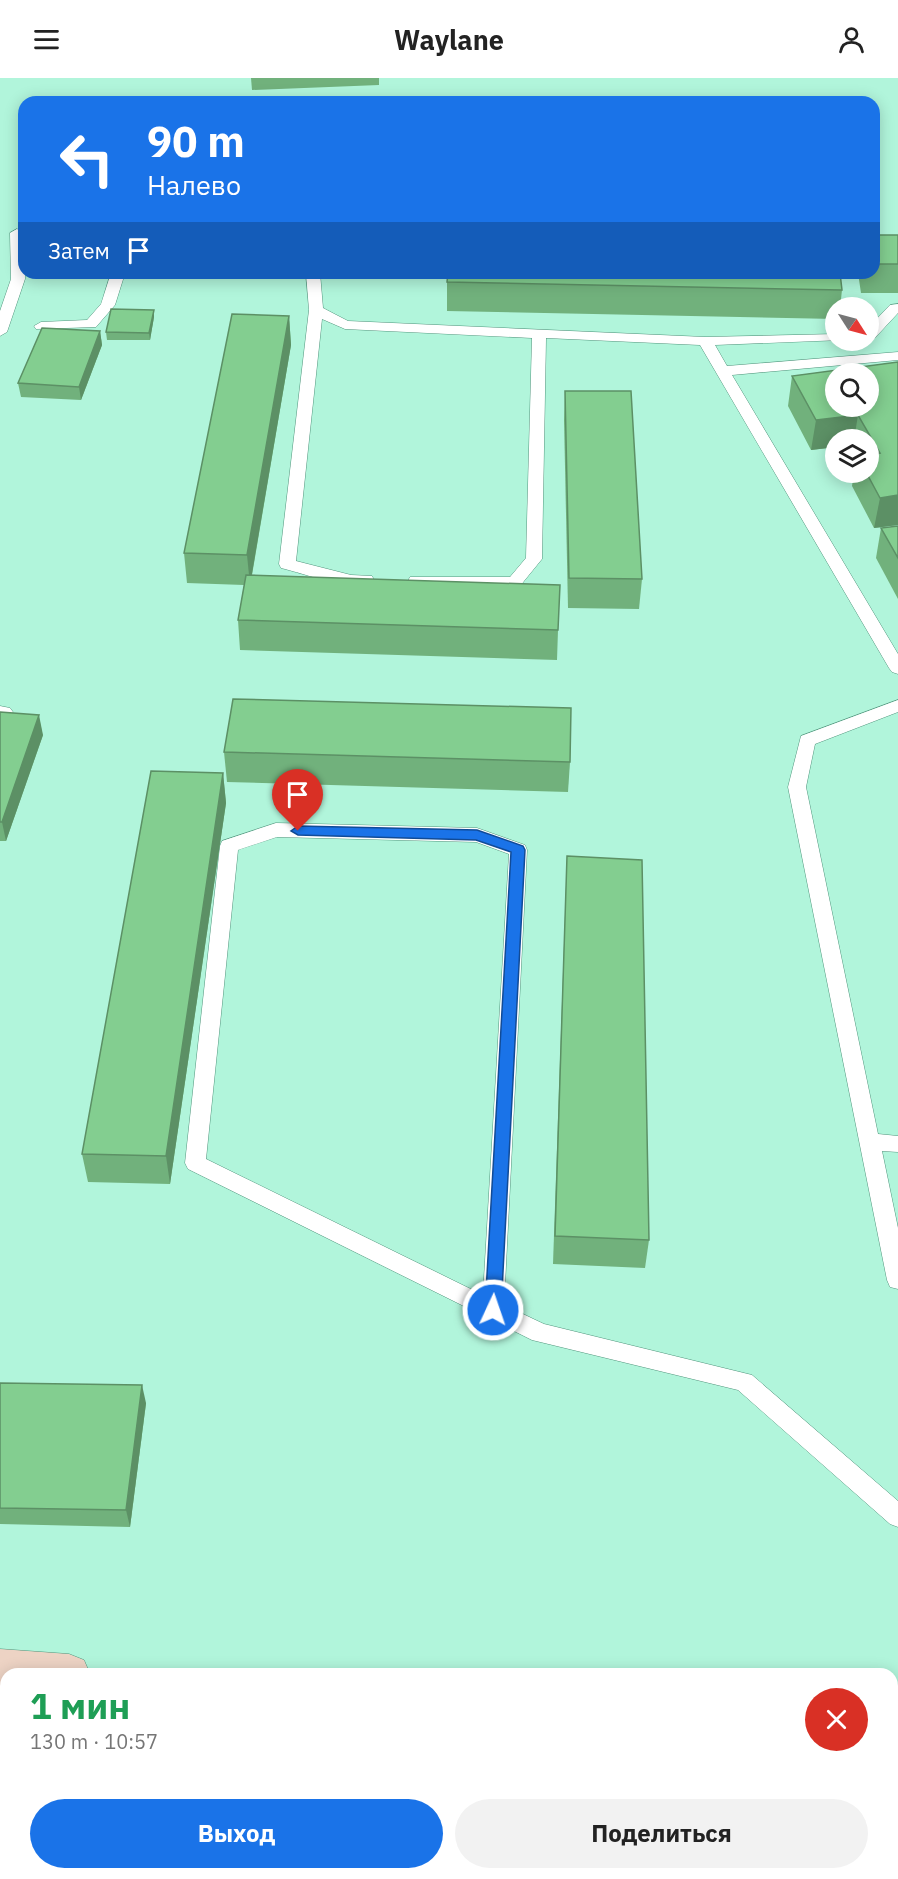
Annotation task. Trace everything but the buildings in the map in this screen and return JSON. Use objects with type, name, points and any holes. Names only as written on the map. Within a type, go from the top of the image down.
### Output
[{"type":"main road","points":[[0,1653],[46,1668]]},
{"type":"lane","points":[[0,233],[18,233]]},
{"type":"lane","points":[[0,332],[18,279]]},
{"type":"lane","points":[[41,326],[91,324],[108,305],[116,279]]},
{"type":"lane","points":[[313,279],[316,310],[287,564],[351,580],[514,582],[534,560],[539,334]]},
{"type":"lane","points":[[879,325],[895,308],[898,308]]},
{"type":"lane","points":[[316,310],[345,325],[705,341],[825,338]]},
{"type":"lane","points":[[705,341],[898,668]]},
{"type":"lane","points":[[723,371],[898,356]]},
{"type":"lane","points":[[898,706],[807,740],[797,787],[898,1280]]},
{"type":"lane","points":[[493,1310],[518,850],[477,835],[276,830],[229,846],[195,1163],[540,1334],[744,1382],[898,1516]]},
{"type":"lane","points":[[870,1142],[898,1143]]},
{"type":"route","points":[[298,831],[477,835],[518,850],[493,1310]]}]
